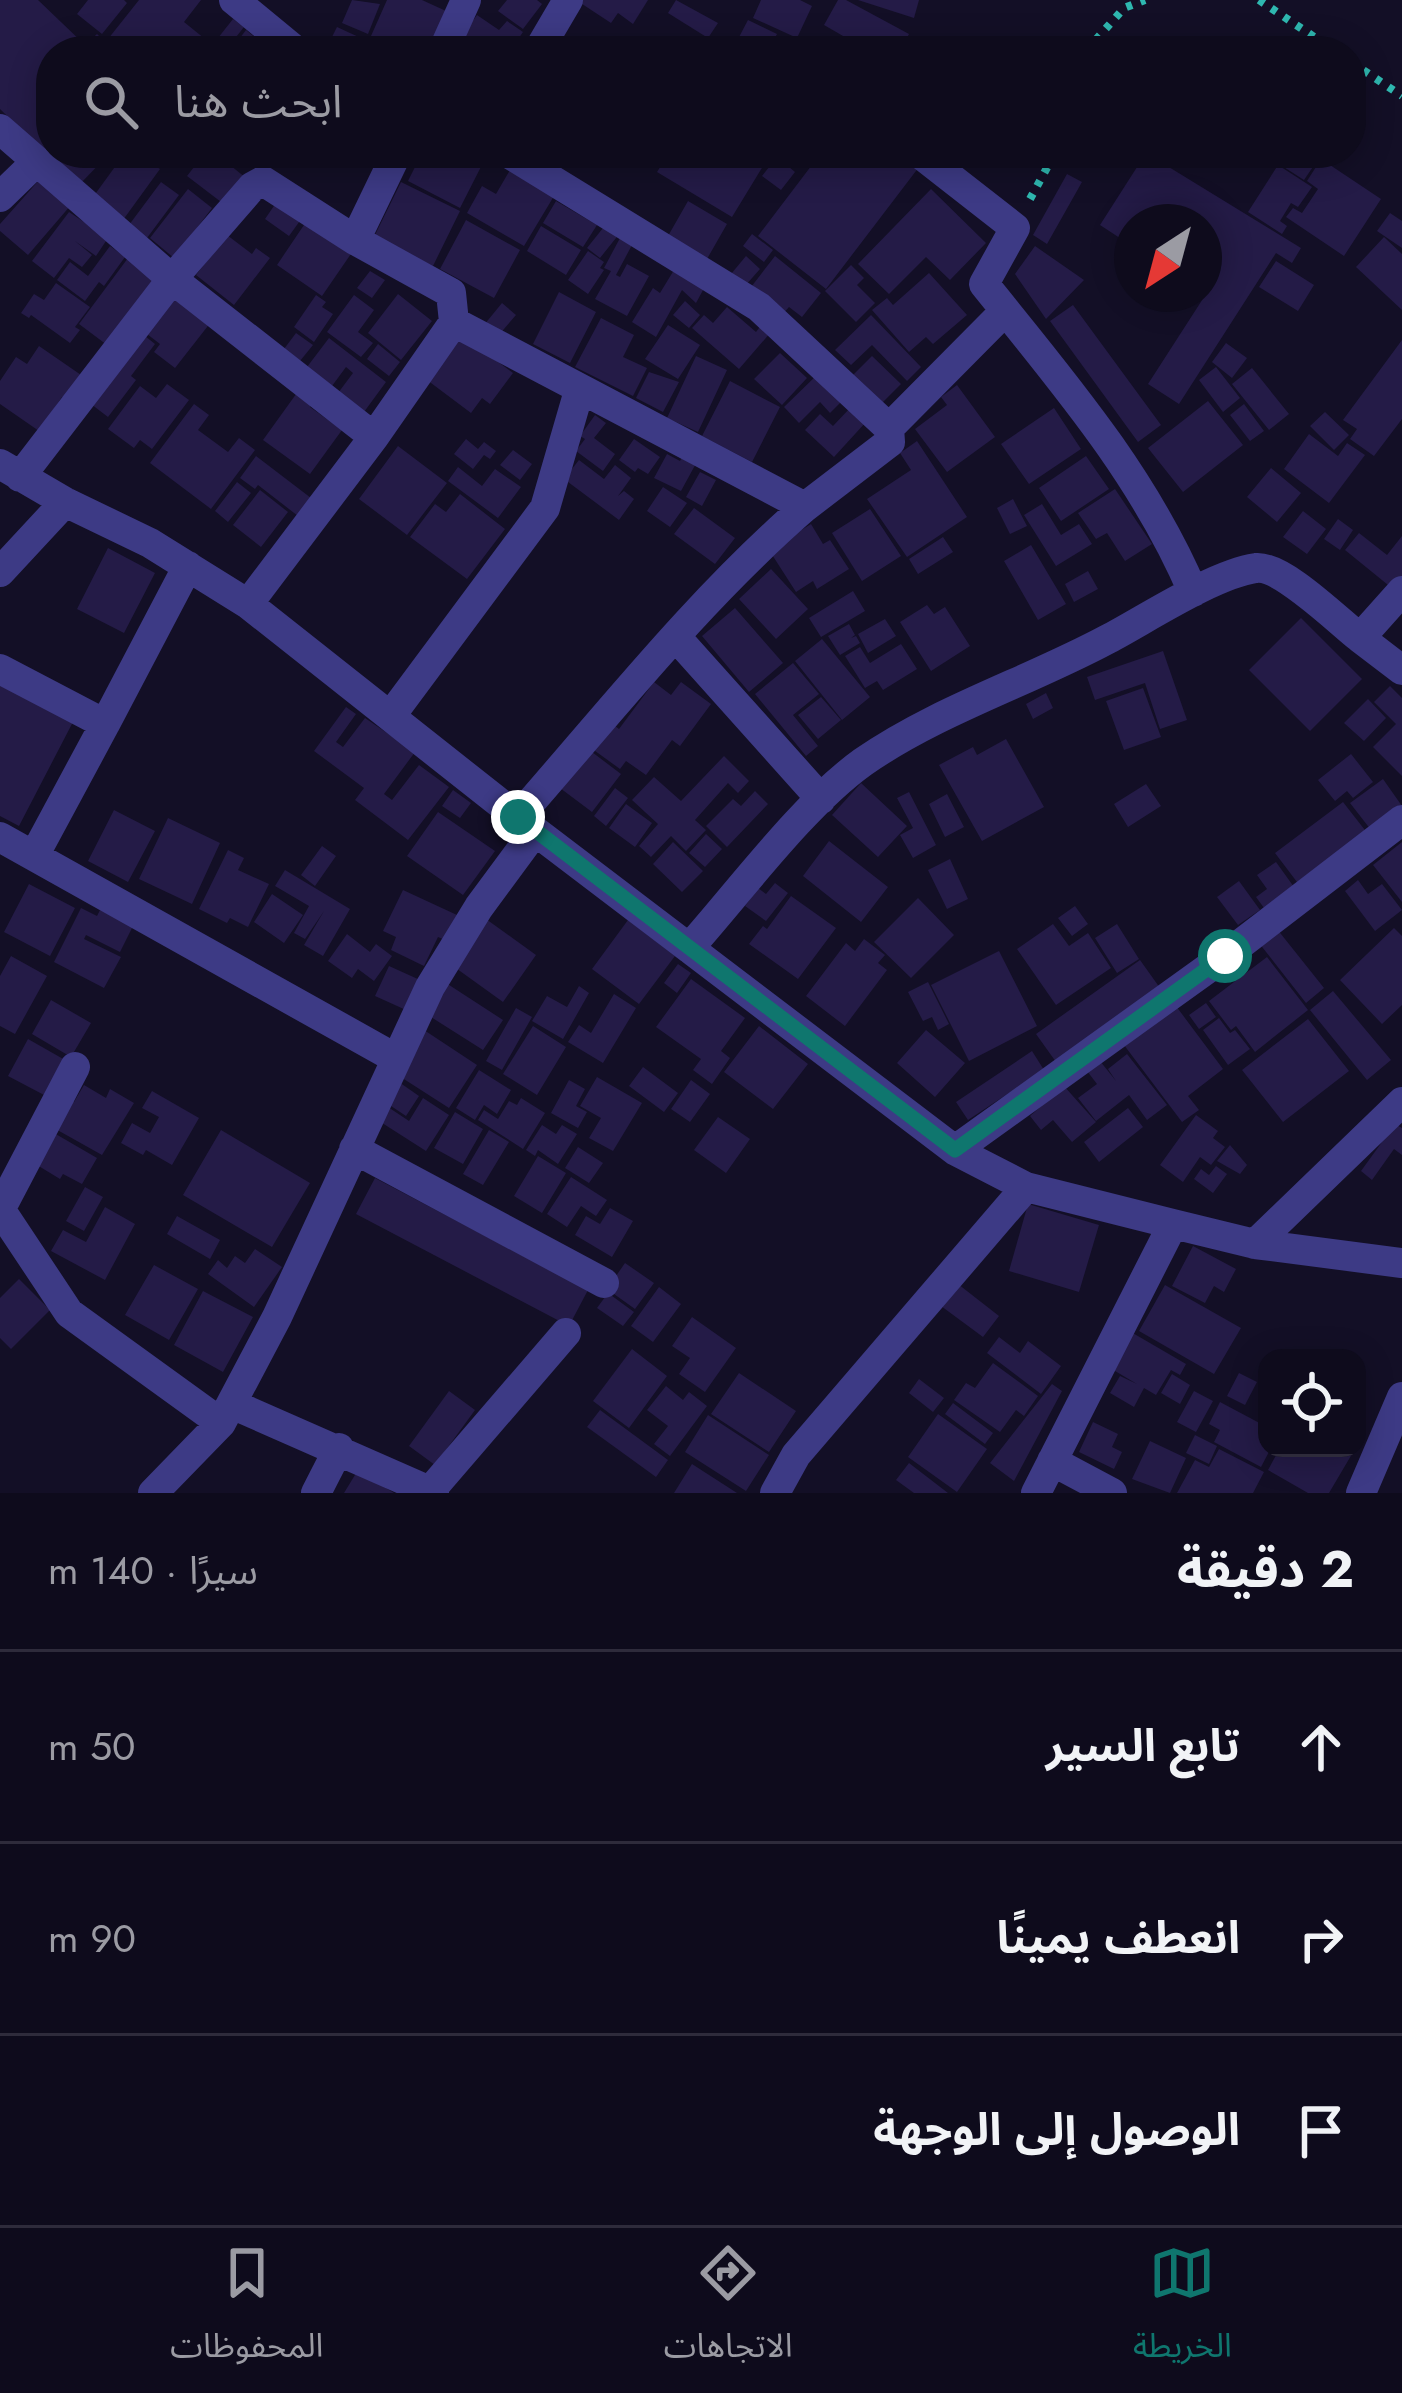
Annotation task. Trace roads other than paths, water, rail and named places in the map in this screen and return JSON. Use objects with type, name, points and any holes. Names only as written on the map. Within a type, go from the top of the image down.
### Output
[{"type":"street","points":[[234,0],[278,36]]},
{"type":"street","points":[[450,36],[466,0]]},
{"type":"street","points":[[547,36],[568,0]]},
{"type":"street","points":[[0,129],[36,161],[0,197]]},
{"type":"street","points":[[44,168],[172,279],[374,437]]},
{"type":"street","points":[[355,240],[390,168]]},
{"type":"street","points":[[532,168],[759,307],[890,428]]},
{"type":"street","points":[[938,168],[1015,228],[984,284],[1118,455],[1172,542],[1192,592]]},
{"type":"street","points":[[248,604],[454,322],[451,293],[355,240],[263,181],[252,187],[10,470],[188,566],[248,604],[526,824],[955,1150],[1026,1187],[1255,1244],[1402,1263]]},
{"type":"street","points":[[153,1493],[227,1414],[395,1058],[526,824],[676,638],[764,543],[890,442],[890,428],[1005,310]]},
{"type":"street","points":[[454,322],[805,507]]},
{"type":"street","points":[[392,714],[545,508],[579,391]]},
{"type":"street","points":[[0,572],[64,502]]},
{"type":"street","points":[[34,856],[188,566]]},
{"type":"street","points":[[688,948],[821,800],[859,765],[901,737],[1104,641],[1192,592],[1257,568],[1276,572],[1402,670]]},
{"type":"street","points":[[1360,638],[1402,591]]},
{"type":"street","points":[[676,638],[821,800]]},
{"type":"street","points":[[0,669],[105,724]]},
{"type":"street","points":[[955,1150],[1225,956],[1402,820]]},
{"type":"street","points":[[0,837],[395,1058]]},
{"type":"street","points":[[75,1067],[0,1209],[69,1313],[227,1414],[339,1448],[432,1492],[566,1333]]},
{"type":"street","points":[[1255,1244],[1402,1102]]},
{"type":"street","points":[[354,1149],[604,1283]]},
{"type":"street","points":[[776,1493],[796,1455],[1026,1187]]},
{"type":"street","points":[[1036,1493],[1173,1224]]},
{"type":"street","points":[[1361,1493],[1402,1397]]},
{"type":"street","points":[[316,1493],[339,1448]]},
{"type":"street","points":[[1052,1461],[1112,1493]]}]
